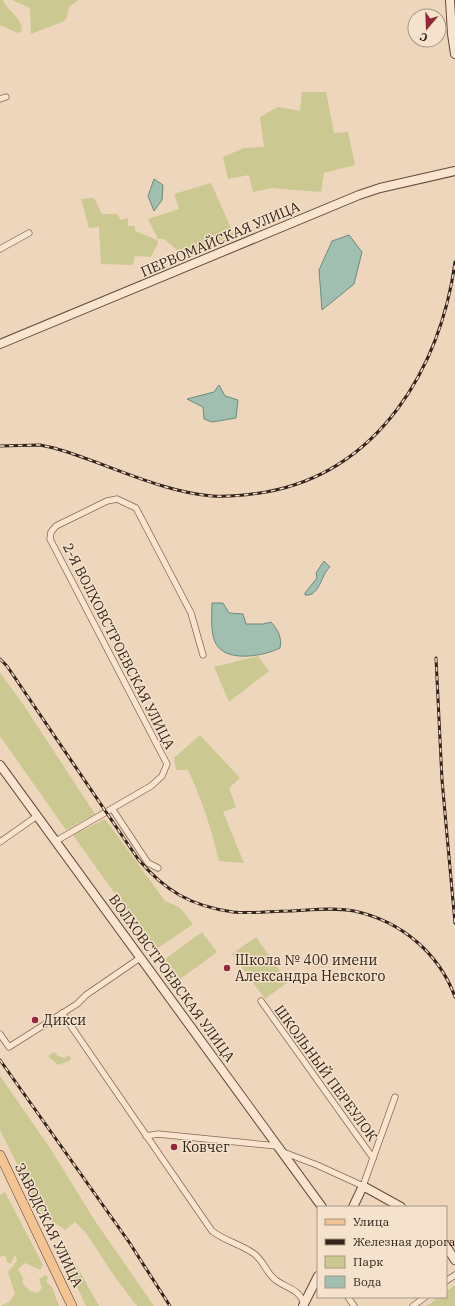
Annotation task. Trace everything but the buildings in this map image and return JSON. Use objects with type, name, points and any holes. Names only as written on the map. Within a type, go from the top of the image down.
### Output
[{"type":"main road","name":"ЗАВОДСКАЯ УЛИЦА","points":[[0,1156],[72,1306]]},
{"type":"street","points":[[450,0],[455,54]]},
{"type":"street","points":[[0,99],[6,97]]},
{"type":"street","name":"ПЕРВОМАЙСКАЯ УЛИЦА","points":[[0,344],[359,195],[380,188],[455,171]]},
{"type":"street","points":[[0,249],[28,233]]},
{"type":"street","name":"2-Я ВОЛХОВСТРОЕВСКАЯ УЛИЦА","points":[[113,810],[152,786],[162,776],[166,764],[50,539],[50,532],[56,526],[107,501],[117,499],[136,508],[191,613],[203,655]]},
{"type":"street","name":"ВОЛХОВСТРОЕВСКАЯ УЛИЦА","points":[[0,765],[321,1206]]},
{"type":"street","points":[[56,841],[113,810],[148,863],[158,868]]},
{"type":"street","points":[[0,842],[37,816]]},
{"type":"street","points":[[0,1034],[9,1047],[62,1013],[140,958]]},
{"type":"street","name":"ШКОЛЬНЫЙ ПЕРЕУЛОК","points":[[261,1001],[373,1158]]},
{"type":"street","points":[[62,1013],[212,1231],[221,1238],[254,1253],[276,1281],[300,1294],[304,1305]]},
{"type":"street","points":[[353,1206],[363,1186],[395,1098]]},
{"type":"street","points":[[146,1136],[158,1134],[209,1138],[279,1149],[363,1186],[399,1206]]},
{"type":"street","points":[[447,1248],[455,1260]]},
{"type":"street","points":[[304,1305],[317,1278]]},
{"type":"street","points":[[413,1306],[424,1298]]},
{"type":"green space","points":[[0,0],[3,0],[20,22],[22,31],[18,33],[0,25]]},
{"type":"green space","points":[[12,0],[78,0],[69,7],[67,17],[64,21],[31,34],[30,8]]},
{"type":"green space","points":[[302,92],[326,92],[334,133],[348,132],[355,165],[324,173],[321,192],[272,188],[253,192],[249,175],[228,179],[223,157],[244,148],[264,147],[260,117],[278,107],[300,111]]},
{"type":"green space","points":[[211,183],[234,235],[185,257],[164,239],[158,239],[148,219],[179,209],[174,194]]},
{"type":"green space","points":[[94,198],[102,214],[117,214],[121,220],[128,218],[128,226],[135,226],[135,231],[157,240],[158,243],[151,257],[135,256],[133,265],[101,264],[99,227],[89,228],[81,199]]},
{"type":"green space","points":[[258,656],[269,671],[229,702],[214,667]]},
{"type":"green space","points":[[0,673],[21,701],[95,814],[66,830],[0,736]]},
{"type":"green space","points":[[200,735],[240,778],[229,788],[236,807],[223,812],[244,863],[219,861],[206,815],[188,770],[176,770],[174,758]]},
{"type":"green space","points":[[105,819],[165,901],[179,907],[193,924],[155,950],[73,835]]},
{"type":"green space","points":[[202,932],[217,952],[180,979],[165,959]]},
{"type":"green space","points":[[256,937],[288,982],[265,999],[232,954]]},
{"type":"green space","points":[[54,1052],[58,1056],[65,1058],[69,1055],[71,1059],[58,1065],[48,1056]]},
{"type":"green space","points":[[0,1076],[50,1148],[95,1221],[154,1306],[137,1306],[115,1277],[86,1233],[75,1222],[65,1230],[42,1214],[0,1130]]},
{"type":"green space","points":[[5,1192],[43,1265],[40,1270],[25,1263],[18,1269],[23,1278],[22,1283],[30,1291],[37,1293],[42,1288],[39,1279],[46,1275],[48,1278],[46,1282],[52,1287],[59,1306],[1,1306],[9,1302],[15,1294],[8,1272],[17,1261],[15,1254],[11,1264],[7,1262],[5,1255],[0,1257],[0,1195]]},
{"type":"green space","points":[[61,1245],[65,1245],[99,1306],[86,1306],[59,1248]]},
{"type":"green space","points":[[455,1285],[455,1306],[427,1306],[438,1298],[447,1298],[447,1291]]},
{"type":"water","points":[[154,179],[163,185],[162,200],[154,211],[148,196]]},
{"type":"water","points":[[349,235],[362,252],[354,284],[322,310],[319,270],[332,241]]},
{"type":"water","points":[[219,385],[225,396],[238,400],[236,418],[212,422],[204,419],[203,407],[187,399],[214,392]]},
{"type":"water","points":[[324,561],[330,567],[317,589],[310,595],[305,595],[317,578],[316,573]]},
{"type":"water","points":[[212,603],[223,603],[229,613],[243,614],[246,624],[263,624],[271,622],[279,634],[280,648],[265,653],[246,656],[228,654],[221,650],[216,644],[213,634]]},
{"type":"railway","points":[[0,446],[40,445],[54,448],[152,483],[172,489],[212,496],[239,496],[266,492],[306,481],[341,463],[371,438],[397,409],[419,376],[435,340],[447,301],[455,262]]},
{"type":"railway","points":[[436,658],[442,780],[455,923]]},
{"type":"railway","points":[[0,659],[7,666],[138,859],[158,880],[180,895],[192,901],[204,906],[233,912],[254,913],[339,909],[354,911],[387,922],[416,941],[428,953],[439,966],[455,997]]},
{"type":"railway","points":[[0,1060],[129,1242],[170,1306]]},
{"type":"place","name":"Школа № 400 имени Александра Невского","points":[[227,968]]},
{"type":"place","name":"Дикси","points":[[35,1020]]},
{"type":"place","name":"Ковчег","points":[[174,1147]]}]
